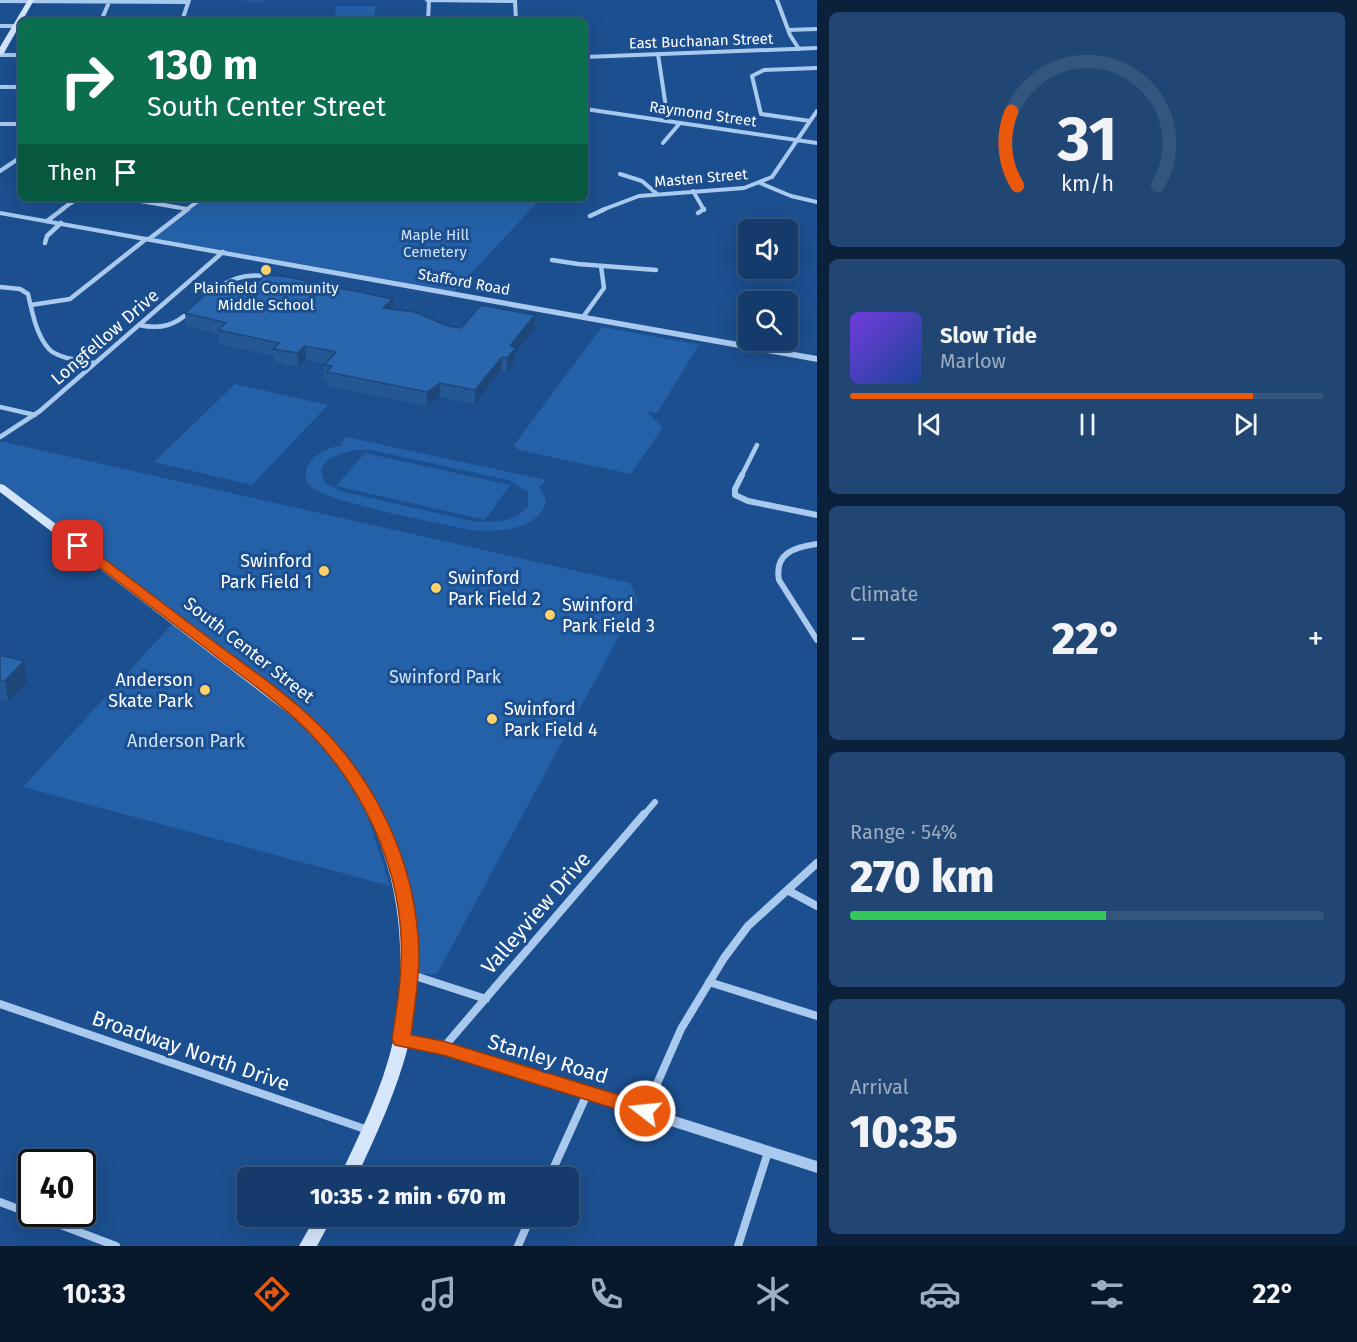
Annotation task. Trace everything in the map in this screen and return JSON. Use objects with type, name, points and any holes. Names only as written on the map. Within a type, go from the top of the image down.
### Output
[{"type":"main road","points":[[22,18],[30,1]]},
{"type":"main road","points":[[0,54],[18,26]]},
{"type":"main road","name":"South Center Street","points":[[0,487],[281,700],[315,729],[342,760],[378,818],[393,855],[404,897],[410,936],[409,974],[401,1040],[371,1131],[353,1167]]},
{"type":"main road","points":[[308,1246],[319,1227]]},
{"type":"street","points":[[428,18],[428,0],[515,0],[516,18]]},
{"type":"street","points":[[777,0],[788,30],[800,49]]},
{"type":"street","points":[[0,1],[188,1],[183,18]]},
{"type":"street","points":[[102,18],[110,1]]},
{"type":"street","points":[[0,26],[18,26]]},
{"type":"street","points":[[788,30],[817,29]]},
{"type":"street","name":"East Buchanan Street","points":[[588,57],[817,48]]},
{"type":"street","points":[[0,54],[18,55]]},
{"type":"street","points":[[658,54],[668,121]]},
{"type":"street","points":[[810,122],[762,114],[752,76],[764,70],[817,68]]},
{"type":"street","points":[[0,87],[18,87]]},
{"type":"street","name":"Raymond Street","points":[[588,109],[817,143]]},
{"type":"street","name":"Masten Street","points":[[590,216],[627,199],[656,194],[744,188],[760,183],[772,177],[817,111]]},
{"type":"street","points":[[663,143],[680,123]]},
{"type":"street","points":[[0,124],[18,124]]},
{"type":"street","points":[[0,171],[18,159]]},
{"type":"street","points":[[620,174],[642,181],[656,194]]},
{"type":"street","points":[[760,183],[791,196],[817,202]]},
{"type":"street","points":[[693,191],[705,210],[698,213]]},
{"type":"street","points":[[46,221],[74,201]]},
{"type":"street","points":[[140,201],[187,209]]},
{"type":"street","points":[[31,305],[70,299],[198,201]]},
{"type":"street","name":"Stafford Road","points":[[0,213],[817,359]]},
{"type":"street","points":[[45,243],[47,236],[61,224]]},
{"type":"street","name":"Longfellow Drive","points":[[0,437],[34,415],[223,252]]},
{"type":"street","points":[[552,260],[573,265],[635,266],[656,270]]},
{"type":"street","points":[[583,317],[604,288],[601,266]]},
{"type":"street","points":[[139,325],[155,328],[169,327],[226,280],[235,276],[247,274],[281,278]]},
{"type":"street","points":[[0,287],[25,291],[30,298],[35,322],[49,349],[60,355],[95,363]]},
{"type":"street","points":[[0,408],[34,415]]},
{"type":"street","points":[[757,445],[735,489],[735,495],[748,501],[817,515]]},
{"type":"street","points":[[817,544],[795,548],[786,553],[777,570],[779,580],[817,640]]},
{"type":"street","name":"Valleyview Drive","points":[[443,1048],[656,802]]},
{"type":"street","points":[[645,1111],[681,1029],[709,982],[748,926],[817,863]]},
{"type":"street","points":[[789,891],[817,906]]},
{"type":"street","points":[[409,974],[486,999]]},
{"type":"street","points":[[709,982],[817,1016]]},
{"type":"street","name":"Broadway North Drive","points":[[0,1004],[371,1131]]},
{"type":"street","name":"Stanley Road","points":[[401,1040],[443,1048],[817,1167]]},
{"type":"street","points":[[554,1167],[587,1094]]},
{"type":"street","points":[[738,1246],[768,1152]]},
{"type":"street","points":[[0,1202],[116,1246]]},
{"type":"street","points":[[518,1246],[526,1227]]},
{"type":"green space","points":[[336,6],[376,6],[374,18],[337,18]]},
{"type":"green space","name":"Maple Hill Cemetery","points":[[197,201],[538,201],[453,293],[149,239]]},
{"type":"green space","points":[[602,327],[699,345],[657,413],[646,411],[663,427],[631,474],[518,450],[514,445]]},
{"type":"green space","points":[[235,384],[328,405],[252,485],[154,462]]},
{"type":"green space","points":[[346,437],[546,480],[539,487],[546,501],[542,511],[535,519],[515,528],[493,531],[471,530],[412,518],[338,499],[310,486],[306,479],[306,470],[315,457],[323,451],[343,445],[341,443]],"holes":[[[354,450],[371,450],[508,480],[528,492],[528,507],[516,517],[502,521],[476,522],[340,491],[325,483],[321,469],[331,458]]]},
{"type":"green space","name":"Swinford Park","points":[[0,441],[630,583],[638,601],[437,974],[409,974],[404,897],[358,785],[390,886],[23,787],[172,624],[0,487]]},
{"type":"green space","points":[[365,453],[510,485],[485,520],[336,486]]},
{"type":"building","name":"Plainfield Community Middle School","points":[[265,275],[283,276],[393,299],[383,308],[415,312],[448,326],[461,328],[481,305],[535,315],[510,346],[516,348],[507,358],[502,357],[475,390],[440,383],[427,392],[327,372],[332,366],[324,365],[336,352],[305,346],[298,353],[273,349],[279,343],[218,330],[226,323],[185,313],[208,292],[224,295],[236,285],[251,288]]},
{"type":"building","points":[[0,655],[24,661],[5,681],[0,680]]},
{"type":"place","name":"Plainfield Community Middle School","points":[[266,270]]},
{"type":"place","name":"Swinford Park Field 1","points":[[324,571]]},
{"type":"place","name":"Swinford Park Field 2","points":[[436,588]]},
{"type":"place","name":"Swinford Park Field 3","points":[[550,615]]},
{"type":"place","name":"Anderson Skate Park","points":[[205,690]]},
{"type":"place","name":"Swinford Park Field 4","points":[[492,719]]},
{"type":"route","points":[[78,546],[281,700],[315,729],[342,760],[362,789],[378,818],[393,855],[404,897],[410,936],[409,974],[401,1040],[443,1048],[645,1111]]},
{"type":"park label","name":"Anderson Park","points":[[186,741]]}]
